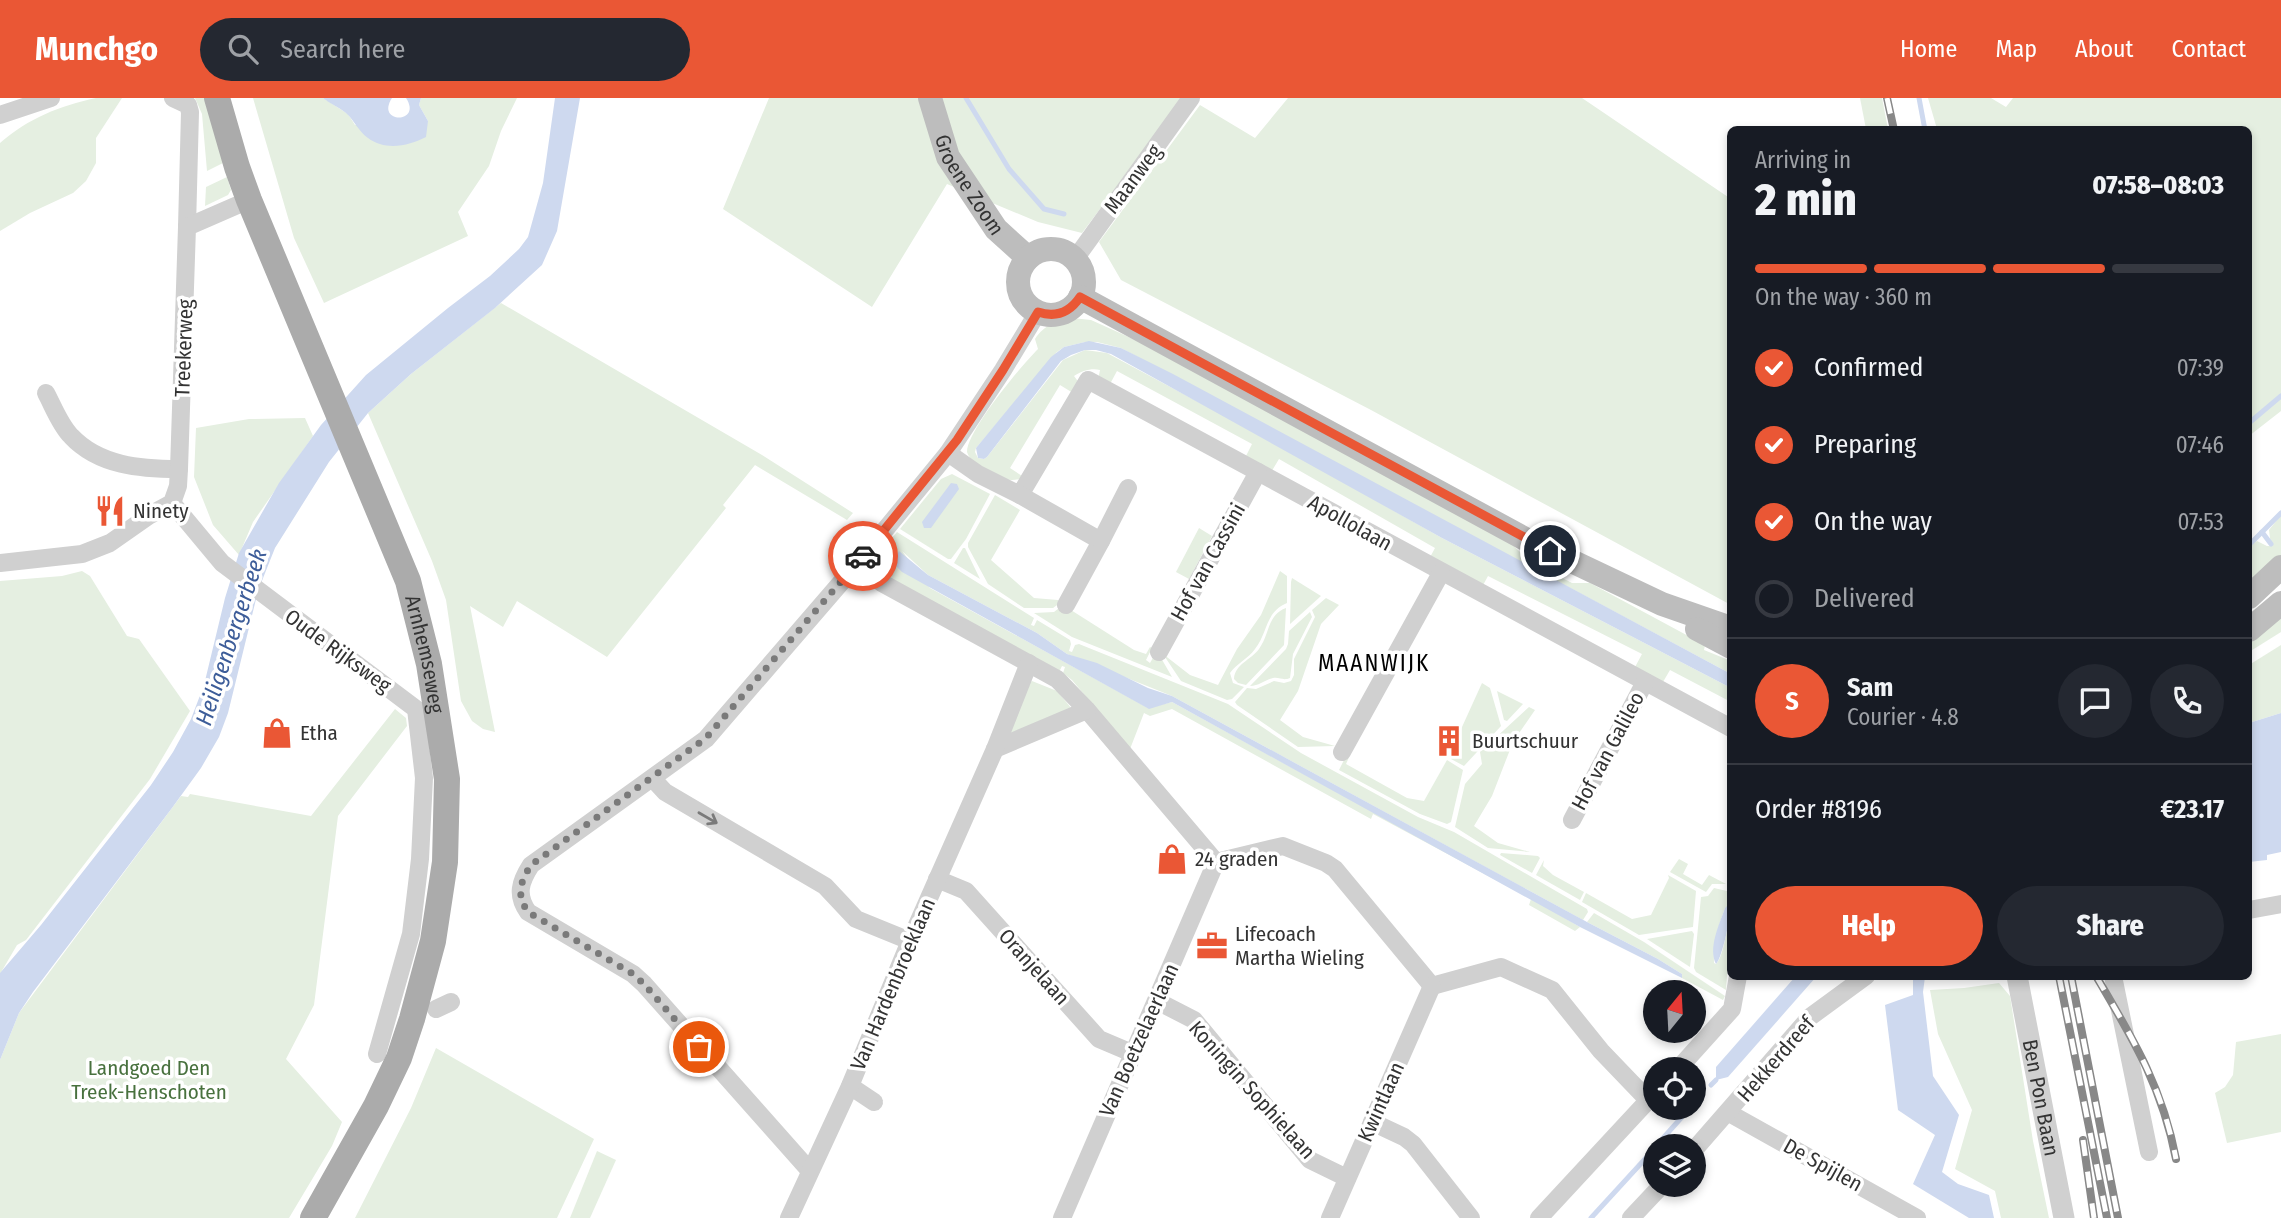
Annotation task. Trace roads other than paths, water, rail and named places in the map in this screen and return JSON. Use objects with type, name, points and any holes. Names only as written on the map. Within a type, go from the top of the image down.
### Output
[{"type":"main road","name":"Arnhemseweg","points":[[217,98],[249,200],[408,580],[426,652],[447,779],[445,862],[433,941],[412,1019],[398,1058],[360,1136],[313,1218]]},
{"type":"main road","name":"Groene Zoom","points":[[930,98],[948,157],[996,229],[1028,258]]},
{"type":"main road","points":[[1052,249],[1062,251],[1075,259],[1084,278],[1080,297],[1069,310],[1059,314],[1038,312],[1025,302],[1019,288],[1020,272],[1028,258],[1052,249]]},
{"type":"main road","points":[[1080,297],[1527,540],[1662,604],[1727,627]]},
{"type":"main road","points":[[2252,594],[2281,567]]},
{"type":"main road","points":[[2252,627],[2281,603]]},
{"type":"main road","points":[[1662,604],[1704,635],[1727,645]]},
{"type":"street","points":[[0,115],[51,98]]},
{"type":"street","name":"Treekerweg","points":[[172,503],[178,486],[179,469],[190,112],[187,105],[173,98]]},
{"type":"street","name":"Maanweg","points":[[1075,259],[1191,98]]},
{"type":"street","points":[[187,227],[249,200]]},
{"type":"street","points":[[810,1171],[644,984],[633,974],[528,912],[520,897],[520,890],[531,865],[706,738],[857,564],[948,453],[1038,312]]},
{"type":"street","name":"Apollolaan","points":[[1020,495],[1088,380],[1727,726]]},
{"type":"street","points":[[46,393],[69,435],[89,450],[123,466],[179,469]]},
{"type":"street","points":[[948,453],[978,474],[1101,541]]},
{"type":"street","name":"Hof van Cassini","points":[[1159,652],[1258,472]]},
{"type":"street","points":[[1066,605],[1128,488]]},
{"type":"street","points":[[0,563],[82,554],[110,543],[172,503]]},
{"type":"street","name":"Oude Rijksweg","points":[[172,503],[222,563],[265,598],[416,709]]},
{"type":"street","points":[[857,564],[883,583],[1057,679],[1087,710],[1216,862],[1283,846],[1326,863],[1335,869],[1432,986],[1501,967],[1552,990],[1601,1051],[1643,1088]]},
{"type":"street","points":[[1342,752],[1441,573]]},
{"type":"street","name":"Van Hardenbroeklaan","points":[[789,1218],[850,1086],[910,941],[995,749],[1029,663]]},
{"type":"street","name":"Hof van Galileo","points":[[1572,820],[1645,682]]},
{"type":"street","name":"Arnhemseweg","points":[[377,1054],[411,934],[420,859],[424,778],[416,709]]},
{"type":"street","points":[[995,749],[1087,710]]},
{"type":"street","points":[[653,779],[665,792],[825,886],[856,919],[910,941]]},
{"type":"street","name":"Van Boetzelaerlaan","points":[[1062,1218],[1216,862]]},
{"type":"street","name":"Oranjelaan","points":[[937,879],[966,891],[1099,1039],[1132,1053]]},
{"type":"street","points":[[2252,909],[2281,904]]},
{"type":"street","points":[[1689,1057],[1732,1009],[1737,980]]},
{"type":"street","name":"Hekkerdreef","points":[[1706,1137],[1810,1017],[1852,980]]},
{"type":"street","name":"Ben Pon Baan","points":[[2018,980],[2064,1218]]},
{"type":"street","points":[[2114,980],[2149,1152]]},
{"type":"street","name":"Kwintlaan","points":[[1330,1218],[1432,986]]},
{"type":"street","name":"Koningin Sophielaan","points":[[1157,1001],[1194,1020],[1310,1160],[1347,1178]]},
{"type":"street","points":[[850,1086],[874,1102]]},
{"type":"street","points":[[1539,1218],[1643,1106]]},
{"type":"street","name":"De Spijlen","points":[[1729,1113],[1917,1218]]},
{"type":"street","points":[[1372,1122],[1413,1144],[1472,1218]]},
{"type":"street","points":[[1631,1218],[1651,1197]]},
{"type":"water","points":[[323,98],[392,98],[388,107],[389,113],[399,118],[409,113],[410,107],[406,98],[421,98],[419,105],[428,121],[426,137],[397,146],[382,145],[368,138],[346,113]]},
{"type":"water","name":"Heiligenbergerbeek","points":[[555,98],[580,98],[557,231],[542,265],[495,308],[411,374],[368,413],[329,462],[275,548],[267,568],[258,591],[228,713],[219,737],[201,768],[172,808],[33,992],[19,1013],[0,1060],[0,973],[151,785],[173,752],[191,719],[204,685],[239,553],[279,483],[321,425],[366,375],[490,276],[528,237],[543,183]]},
{"type":"water","points":[[1089,341],[1121,348],[1173,374],[1727,672],[1727,686],[1442,538],[1111,354],[1085,350],[1061,361],[987,457],[978,458],[976,448],[1051,357],[1064,347]]},
{"type":"water","points":[[951,483],[957,484],[959,489],[931,528],[924,528],[922,522]]},
{"type":"water","points":[[899,551],[928,575],[1037,633],[1067,654],[1097,663],[1148,688],[1172,696],[1658,959],[1682,974],[1682,978],[1580,927],[1172,702],[1149,709],[902,572],[893,563]]},
{"type":"water","points":[[2281,713],[2281,852],[2267,855],[2267,860],[2252,862],[2252,722]]},
{"type":"water","points":[[1727,906],[1727,931],[1716,964],[1713,951],[1715,936]]},
{"type":"water","points":[[1792,980],[1813,980],[1728,1077],[1716,1080],[1716,1067]]},
{"type":"water","points":[[1913,980],[1925,980],[1923,992],[1933,1076],[1959,1115],[1942,1172],[1958,1184],[1989,1195],[1994,1218],[1969,1218],[1913,1184],[1935,1135],[1898,1110],[1885,1005],[1913,995]]},
{"type":"waterway","points":[[966,98],[1009,169],[1044,209],[1064,214]]},
{"type":"waterway","points":[[1919,98],[1924,126]]},
{"type":"waterway","points":[[2252,420],[2281,396]]},
{"type":"waterway","points":[[2252,542],[2281,513]]},
{"type":"waterway","points":[[2262,532],[2271,544]]},
{"type":"waterway","points":[[1711,1085],[1716,1080]]},
{"type":"waterway","points":[[1667,1134],[1679,1120]]},
{"type":"waterway","points":[[1591,1218],[1643,1161]]},
{"type":"railway","points":[[1887,98],[1893,126]]},
{"type":"railway","points":[[2060,980],[2107,1218]]},
{"type":"railway","points":[[2072,980],[2118,1218]]},
{"type":"railway","points":[[2098,980],[2145,1064],[2163,1108],[2176,1159]]},
{"type":"railway","points":[[2083,1140],[2094,1218]]},
{"type":"place","name":"Ninety","points":[[110,511]]},
{"type":"place","name":"Etha","points":[[277,733]]},
{"type":"place","name":"Buurtschuur","points":[[1449,741]]},
{"type":"place","name":"24 graden","points":[[1172,859]]},
{"type":"place","name":"Lifecoach Martha Wieling","points":[[1212,946]]},
{"type":"district","name":"MAANWIJK","points":[[1374,663]]},
{"type":"park label","name":"Landgoed Den Treek-Henschoten","points":[[149,1080]]}]
